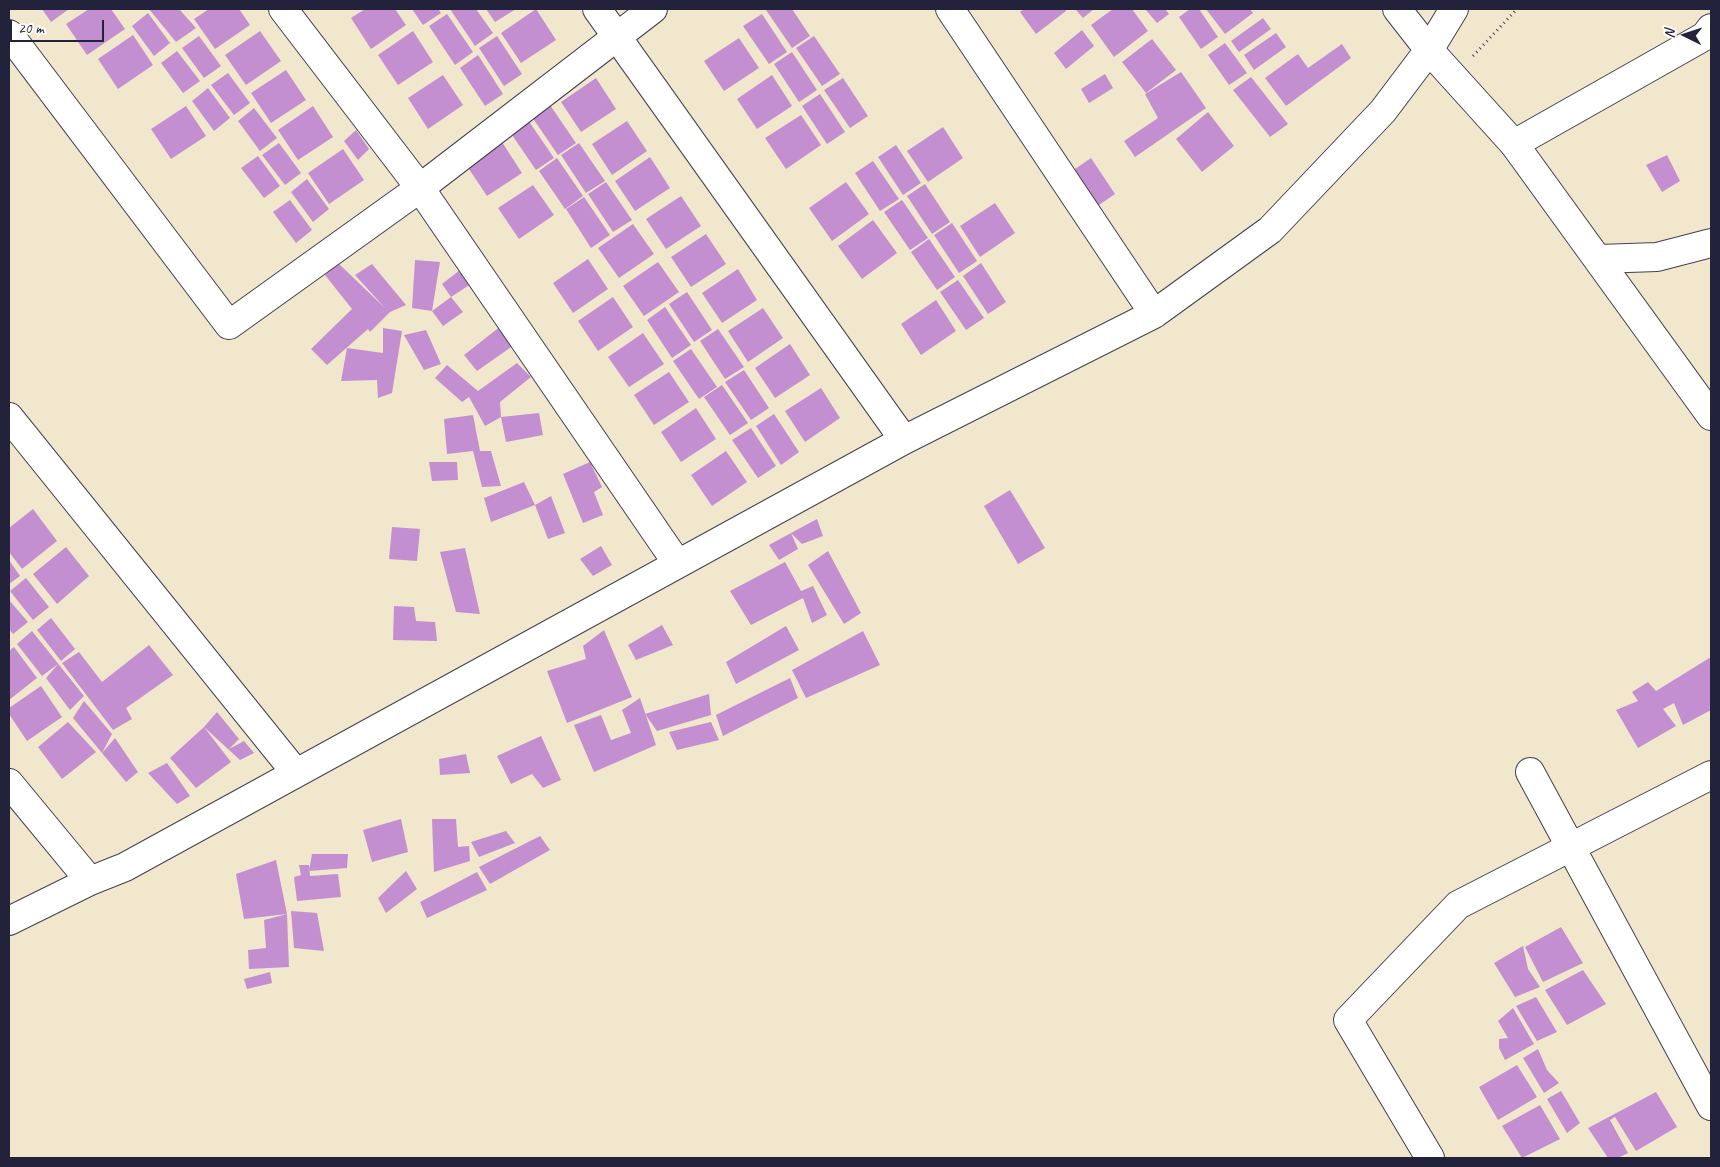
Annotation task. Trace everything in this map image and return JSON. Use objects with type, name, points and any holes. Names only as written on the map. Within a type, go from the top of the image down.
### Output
[{"type":"street","points":[[283,9],[420,188],[677,563]]},
{"type":"street","points":[[597,9],[618,35],[904,440]]},
{"type":"street","points":[[9,34],[229,325],[420,188],[653,9]]},
{"type":"street","points":[[950,9],[1154,314]]},
{"type":"street","points":[[1397,9],[1429,50],[1514,144],[1711,416]]},
{"type":"street","points":[[9,921],[90,881],[125,867],[904,440],[1154,314],[1270,230],[1383,111],[1429,50],[1454,9]]},
{"type":"street","points":[[1514,144],[1704,36],[1711,28]]},
{"type":"street","points":[[1599,259],[1657,257],[1711,243]]},
{"type":"street","points":[[9,417],[296,773]]},
{"type":"street","points":[[1530,772],[1711,1106]]},
{"type":"street","points":[[1430,1158],[1348,1020],[1458,905],[1711,775]]},
{"type":"street","points":[[9,782],[90,881]]},
{"type":"path","points":[[1454,76],[1517,9]]},
{"type":"building","points":[[42,9],[69,9],[51,22]]},
{"type":"building","points":[[89,9],[111,9],[125,29],[87,55],[66,24]]},
{"type":"building","points":[[149,9],[179,9],[196,28],[176,42]]},
{"type":"building","points":[[209,9],[239,9],[250,25],[215,49],[194,19]]},
{"type":"building","points":[[365,9],[395,9],[406,25],[371,49],[351,18]]},
{"type":"building","points":[[412,9],[438,9],[441,13],[423,25]]},
{"type":"building","points":[[450,9],[476,9],[493,33],[475,46]]},
{"type":"building","points":[[486,9],[516,9],[495,22]]},
{"type":"building","points":[[536,9],[556,40],[521,63],[501,33]]},
{"type":"building","points":[[792,9],[810,36],[792,48],[766,10]]},
{"type":"building","points":[[1024,9],[1065,9],[1066,11],[1036,34],[1020,12]]},
{"type":"building","points":[[1075,9],[1094,9],[1083,18]]},
{"type":"building","points":[[1113,9],[1132,9],[1148,31],[1114,57],[1091,25]]},
{"type":"building","points":[[1145,9],[1165,9],[1169,14],[1157,23]]},
{"type":"building","points":[[1190,9],[1199,9],[1218,37],[1201,49],[1179,17]]},
{"type":"building","points":[[1206,9],[1250,9],[1253,13],[1225,34]]},
{"type":"building","points":[[148,13],[170,43],[154,56],[132,26]]},
{"type":"building","points":[[447,14],[473,52],[455,65],[429,26]]},
{"type":"building","points":[[762,14],[787,52],[769,64],[743,26]]},
{"type":"building","points":[[1263,18],[1271,29],[1239,52],[1231,41]]},
{"type":"building","points":[[1082,30],[1094,46],[1066,69],[1054,53]]},
{"type":"building","points":[[260,31],[281,61],[246,85],[225,55]]},
{"type":"building","points":[[413,31],[433,62],[398,85],[378,55]]},
{"type":"building","points":[[1276,33],[1286,47],[1254,70],[1244,55]]},
{"type":"building","points":[[133,35],[153,65],[118,89],[98,59]]},
{"type":"building","points":[[199,36],[221,66],[204,78],[182,48]]},
{"type":"building","points":[[497,36],[522,74],[504,86],[479,48]]},
{"type":"building","points":[[814,36],[840,74],[822,86],[796,48]]},
{"type":"building","points":[[739,38],[759,68],[724,91],[704,61]]},
{"type":"building","points":[[1152,39],[1176,70],[1146,93],[1122,62]]},
{"type":"building","points":[[1225,43],[1247,73],[1229,85],[1208,55]]},
{"type":"building","points":[[1342,44],[1351,58],[1286,106],[1265,78],[1298,54],[1308,68]]},
{"type":"building","points":[[177,51],[200,81],[183,93],[161,63]]},
{"type":"building","points":[[792,52],[817,90],[799,102],[774,64]]},
{"type":"building","points":[[478,55],[503,94],[485,106],[460,68]]},
{"type":"building","points":[[286,70],[306,100],[271,123],[251,93]]},
{"type":"building","points":[[1181,72],[1206,108],[1135,157],[1124,141],[1158,118],[1145,94]]},
{"type":"building","points":[[228,73],[250,103],[234,115],[211,85]]},
{"type":"building","points":[[1105,74],[1113,88],[1089,103],[1081,89]]},
{"type":"building","points":[[443,75],[463,105],[428,129],[408,98]]},
{"type":"building","points":[[772,75],[792,106],[757,129],[737,99]]},
{"type":"building","points":[[1251,77],[1288,124],[1270,137],[1233,90]]},
{"type":"building","points":[[596,78],[616,109],[581,132],[561,102]]},
{"type":"building","points":[[843,78],[868,116],[850,128],[824,90]]},
{"type":"building","points":[[208,88],[230,118],[214,131],[192,101]]},
{"type":"building","points":[[820,94],[845,132],[827,144],[802,106]]},
{"type":"building","points":[[550,105],[576,143],[558,155],[532,117]]},
{"type":"building","points":[[186,106],[206,136],[171,159],[151,129]]},
{"type":"building","points":[[313,106],[333,137],[298,160],[278,130]]},
{"type":"building","points":[[254,108],[277,138],[260,151],[238,121]]},
{"type":"building","points":[[1208,112],[1234,146],[1202,172],[1176,139]]},
{"type":"building","points":[[801,115],[821,145],[786,169],[765,138]]},
{"type":"building","points":[[528,120],[554,158],[536,170],[510,132]]},
{"type":"building","points":[[627,121],[647,151],[612,175],[592,144]]},
{"type":"building","points":[[943,127],[963,158],[928,182],[907,151]]},
{"type":"building","points":[[356,130],[369,149],[358,160],[344,141]]},
{"type":"building","points":[[502,142],[522,173],[487,196],[467,166]]},
{"type":"building","points":[[279,143],[301,173],[285,185],[262,155]]},
{"type":"building","points":[[579,143],[605,181],[586,193],[561,155]]},
{"type":"building","points":[[896,145],[921,183],[903,195],[878,157]]},
{"type":"building","points":[[343,149],[364,180],[329,204],[308,173]]},
{"type":"building","points":[[1667,155],[1680,181],[1662,192],[1646,165]]},
{"type":"building","points":[[258,156],[280,186],[264,198],[241,168]]},
{"type":"building","points":[[650,157],[670,188],[635,211],[615,181]]},
{"type":"building","points":[[557,158],[583,196],[565,209],[539,171]]},
{"type":"building","points":[[1091,158],[1115,194],[1096,207],[1072,171]]},
{"type":"building","points":[[873,161],[899,199],[880,211],[855,173]]},
{"type":"building","points":[[307,179],[329,209],[313,222],[291,192]]},
{"type":"building","points":[[606,182],[632,220],[613,232],[588,194]]},
{"type":"building","points":[[846,182],[869,214],[832,241],[809,208]]},
{"type":"building","points":[[925,184],[950,222],[932,234],[907,196]]},
{"type":"building","points":[[533,185],[554,215],[519,239],[498,208]]},
{"type":"building","points":[[681,196],[701,226],[666,249],[646,219]]},
{"type":"building","points":[[584,197],[610,235],[591,248],[566,209]]},
{"type":"building","points":[[290,200],[312,230],[296,243],[273,212]]},
{"type":"building","points":[[902,200],[928,238],[910,250],[884,212]]},
{"type":"building","points":[[995,203],[1015,233],[980,257],[960,226]]},
{"type":"building","points":[[873,220],[897,253],[862,279],[838,246]]},
{"type":"building","points":[[952,223],[977,261],[959,273],[934,235]]},
{"type":"building","points":[[633,224],[654,254],[619,278],[598,248]]},
{"type":"building","points":[[706,234],[726,264],[691,287],[671,257]]},
{"type":"building","points":[[929,239],[955,277],[937,290],[911,252]]},
{"type":"building","points":[[588,259],[608,289],[573,313],[553,283]]},
{"type":"building","points":[[415,260],[440,262],[432,311],[412,308]]},
{"type":"building","points":[[658,262],[679,292],[644,316],[623,286]]},
{"type":"building","points":[[338,263],[385,308],[355,275],[372,264],[406,305],[390,312],[370,332],[368,329],[327,365],[311,349],[352,309],[325,275]]},
{"type":"building","points":[[981,263],[1006,302],[988,314],[963,276]]},
{"type":"building","points":[[738,269],[757,300],[722,323],[702,293]]},
{"type":"building","points":[[460,270],[471,284],[451,297],[442,284]]},
{"type":"building","points":[[958,280],[984,318],[966,330],[940,292]]},
{"type":"building","points":[[687,292],[712,330],[694,342],[669,304]]},
{"type":"building","points":[[451,297],[463,312],[443,326],[432,311]]},
{"type":"building","points":[[613,297],[633,327],[598,351],[578,321]]},
{"type":"building","points":[[936,300],[956,331],[921,355],[901,324]]},
{"type":"building","points":[[665,307],[691,345],[672,358],[647,320]]},
{"type":"building","points":[[763,308],[783,338],[748,362],[728,331]]},
{"type":"building","points":[[501,326],[514,345],[477,371],[464,355]]},
{"type":"building","points":[[383,328],[402,331],[392,393],[378,398],[377,380],[341,381],[347,348],[383,353]]},
{"type":"building","points":[[718,329],[744,367],[725,379],[700,341]]},
{"type":"building","points":[[426,330],[441,364],[424,370],[404,335]]},
{"type":"building","points":[[643,333],[664,364],[629,387],[608,357]]},
{"type":"building","points":[[790,344],[810,375],[775,398],[755,368]]},
{"type":"building","points":[[691,349],[717,387],[699,399],[673,361]]},
{"type":"building","points":[[517,363],[531,377],[500,402],[501,417],[485,426],[469,397],[462,402],[435,378],[447,365],[478,391]]},
{"type":"building","points":[[744,370],[769,408],[751,420],[725,382]]},
{"type":"building","points":[[669,372],[689,402],[654,425],[634,395]]},
{"type":"building","points":[[722,385],[748,423],[730,435],[704,397]]},
{"type":"building","points":[[821,388],[840,418],[805,442],[785,411]]},
{"type":"building","points":[[696,408],[716,439],[681,462],[661,432]]},
{"type":"building","points":[[539,413],[543,435],[506,442],[501,417]]},
{"type":"building","points":[[774,414],[799,452],[781,465],[756,426]]},
{"type":"building","points":[[473,415],[480,451],[491,451],[501,486],[482,487],[473,451],[447,454],[444,419]]},
{"type":"building","points":[[751,428],[776,466],[758,478],[732,440]]},
{"type":"building","points":[[726,451],[747,482],[712,506],[691,475]]},
{"type":"building","points":[[429,462],[457,462],[458,480],[432,481]]},
{"type":"building","points":[[590,462],[602,487],[594,492],[603,515],[583,523],[563,474]]},
{"type":"building","points":[[524,482],[535,505],[491,522],[484,498]]},
{"type":"building","points":[[1010,490],[1045,548],[1018,564],[984,506]]},
{"type":"building","points":[[551,496],[565,533],[548,539],[535,505]]},
{"type":"building","points":[[33,509],[57,541],[22,569],[9,552],[9,528]]},
{"type":"building","points":[[817,519],[823,536],[802,544],[791,533]]},
{"type":"building","points":[[392,527],[420,529],[417,561],[389,559]]},
{"type":"building","points":[[791,533],[798,549],[779,560],[769,545]]},
{"type":"building","points":[[601,546],[612,565],[593,576],[580,559]]},
{"type":"building","points":[[66,547],[89,576],[57,604],[33,574]]},
{"type":"building","points":[[465,548],[480,614],[456,612],[440,552]]},
{"type":"building","points":[[828,551],[861,613],[844,624],[808,565]]},
{"type":"building","points":[[9,560],[20,576],[9,584]]},
{"type":"building","points":[[785,562],[801,591],[813,586],[827,615],[812,623],[803,598],[751,625],[730,591]]},
{"type":"building","points":[[26,578],[49,607],[33,620],[10,591]]},
{"type":"building","points":[[9,600],[28,622],[13,634],[9,629]]},
{"type":"building","points":[[394,606],[414,607],[416,621],[435,622],[437,641],[393,640]]},
{"type":"building","points":[[51,618],[75,649],[61,661],[37,630]]},
{"type":"building","points":[[662,625],[673,645],[636,660],[628,645]]},
{"type":"building","points":[[786,626],[799,650],[736,684],[726,662]]},
{"type":"building","points":[[604,630],[632,697],[567,723],[547,671],[586,659],[583,646]]},
{"type":"building","points":[[32,631],[84,696],[70,710],[46,678],[58,664],[42,676],[17,644]]},
{"type":"building","points":[[863,631],[880,665],[806,698],[792,670]]},
{"type":"building","points":[[149,645],[173,675],[126,708],[132,719],[113,730],[62,663],[79,652],[102,682]]},
{"type":"building","points":[[14,647],[37,678],[9,700],[9,651]]},
{"type":"building","points":[[1711,657],[1711,710],[1683,725],[1674,703],[1663,709],[1676,726],[1638,748],[1616,710],[1638,701],[1632,692],[1648,682],[1656,691]]},
{"type":"building","points":[[790,678],[798,698],[723,736],[716,715]]},
{"type":"building","points":[[41,686],[62,717],[27,741],[9,714],[9,708]]},
{"type":"building","points":[[709,694],[711,715],[657,731],[645,714]]},
{"type":"building","points":[[640,698],[656,745],[594,772],[574,725],[601,715],[611,740],[631,733],[622,710]]},
{"type":"building","points":[[84,701],[112,734],[102,753],[73,718]]},
{"type":"building","points":[[217,712],[239,739],[229,749],[244,741],[254,753],[240,760],[204,727]]},
{"type":"building","points":[[68,722],[96,752],[62,779],[38,747]]},
{"type":"building","points":[[711,722],[719,740],[677,750],[669,732]]},
{"type":"building","points":[[204,727],[231,762],[196,788],[170,758]]},
{"type":"building","points":[[541,736],[561,780],[543,788],[532,774],[511,784],[497,756]]},
{"type":"building","points":[[115,738],[138,772],[126,782],[102,753]]},
{"type":"building","points":[[466,754],[470,773],[440,775],[439,759]]},
{"type":"building","points":[[167,763],[190,796],[177,804],[148,773]]},
{"type":"building","points":[[401,819],[408,852],[372,862],[363,830]]},
{"type":"building","points":[[432,819],[456,819],[458,847],[469,846],[470,861],[434,872]]},
{"type":"building","points":[[506,831],[515,843],[479,857],[471,842]]},
{"type":"building","points":[[540,836],[550,850],[490,884],[479,867]]},
{"type":"building","points":[[312,854],[348,854],[347,868],[309,871]]},
{"type":"building","points":[[276,860],[287,914],[244,919],[236,874]]},
{"type":"building","points":[[299,865],[309,865],[310,876],[338,874],[341,897],[297,901],[294,877],[301,875]]},
{"type":"building","points":[[406,871],[417,889],[386,913],[378,898]]},
{"type":"building","points":[[477,872],[487,890],[427,918],[420,902]]},
{"type":"building","points":[[291,911],[317,913],[324,951],[294,948]]},
{"type":"building","points":[[287,914],[289,967],[249,969],[248,950],[266,948],[264,920]]},
{"type":"building","points":[[1561,927],[1583,963],[1543,982],[1525,947]]},
{"type":"building","points":[[1523,946],[1528,969],[1540,987],[1515,997],[1494,963]]},
{"type":"building","points":[[1583,970],[1606,1004],[1567,1025],[1545,990]]},
{"type":"building","points":[[270,972],[272,983],[247,989],[244,979]]},
{"type":"building","points":[[1536,997],[1557,1032],[1537,1041],[1516,1006]]},
{"type":"building","points":[[1513,1008],[1534,1044],[1505,1060],[1499,1048],[1499,1039],[1508,1038],[1498,1021]]},
{"type":"building","points":[[1538,1049],[1547,1070],[1559,1083],[1544,1093],[1523,1058]]},
{"type":"building","points":[[1517,1065],[1537,1097],[1498,1120],[1479,1087]]},
{"type":"building","points":[[1561,1091],[1580,1123],[1567,1133],[1547,1099]]},
{"type":"building","points":[[1656,1092],[1677,1127],[1636,1151],[1615,1117],[1610,1120],[1628,1153],[1618,1158],[1608,1158],[1588,1128]]},
{"type":"building","points":[[1540,1105],[1560,1139],[1522,1158],[1502,1126]]}]
